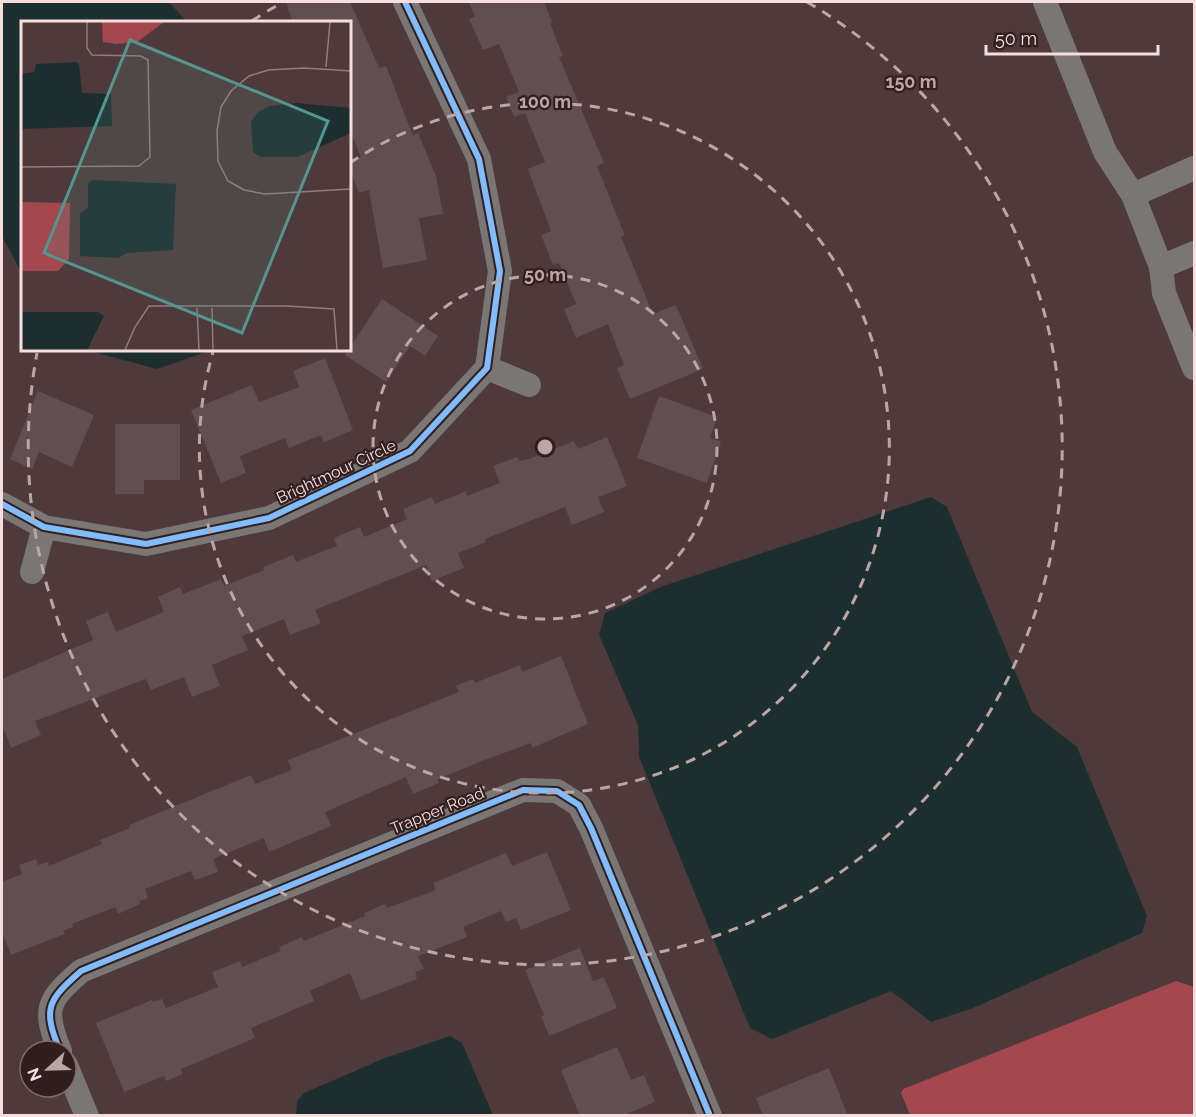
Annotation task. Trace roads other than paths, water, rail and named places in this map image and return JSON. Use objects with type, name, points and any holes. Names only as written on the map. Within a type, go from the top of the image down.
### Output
[{"type":"street","points":[[405,2],[478,159],[500,271],[487,368],[529,385]]},
{"type":"street","points":[[1045,2],[1105,152],[1133,195],[1161,267],[1164,293],[1194,368]]},
{"type":"street","points":[[1133,195],[1194,168]]},
{"type":"street","points":[[1161,267],[1194,253]]},
{"type":"street","name":"Brightmour Circle","points":[[2,504],[44,527],[146,544],[269,518],[410,451],[487,368]]},
{"type":"street","points":[[32,572],[44,527]]},
{"type":"street","name":"Trapper Road","points":[[55,1039],[50,1007],[60,990],[81,971],[523,790],[557,791],[579,805],[591,828],[710,1116]]},
{"type":"street","points":[[78,1094],[87,1116]]}]
